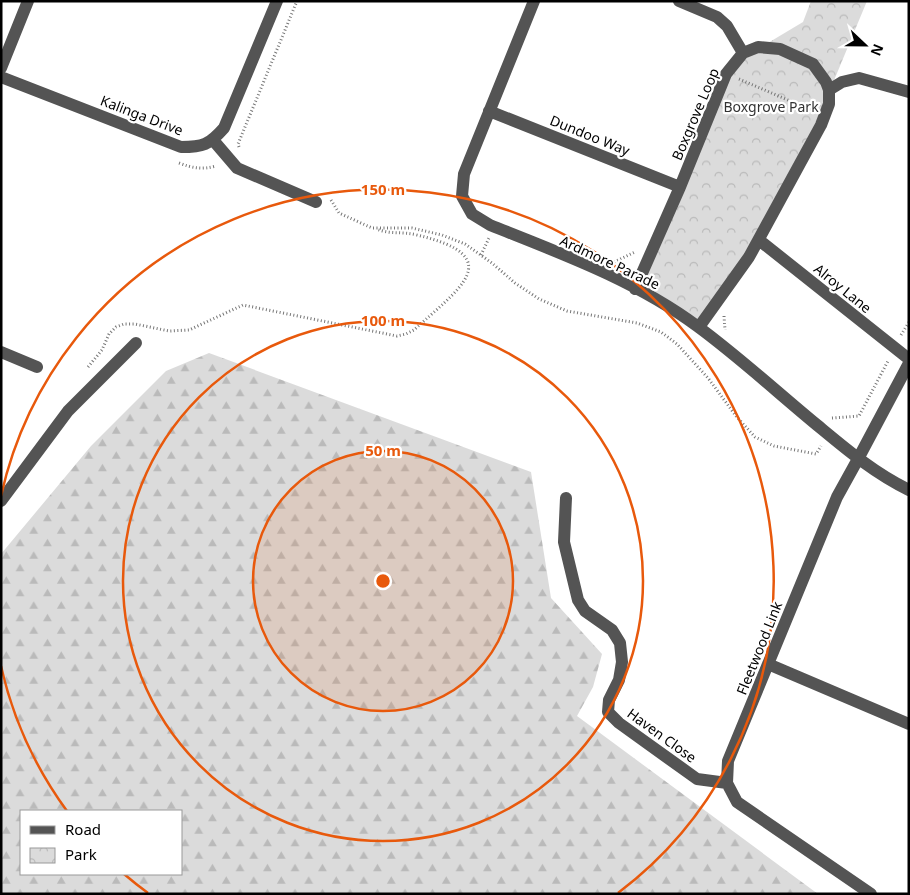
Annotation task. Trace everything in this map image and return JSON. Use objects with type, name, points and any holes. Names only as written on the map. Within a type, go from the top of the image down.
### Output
[{"type":"street","points":[[1,68],[28,1]]},
{"type":"street","points":[[277,1],[224,128],[213,140],[236,168],[316,202]]},
{"type":"street","name":"Ardmore Parade","points":[[534,1],[464,174],[462,196],[472,214],[490,225],[610,275],[678,313],[699,327],[858,460],[889,480],[909,490]]},
{"type":"street","points":[[679,1],[717,17],[727,26],[743,53],[758,47],[780,49],[813,64],[826,82],[829,90],[829,104],[825,115],[759,240],[726,291],[699,327]]},
{"type":"street","name":"Boxgrove Loop","points":[[635,289],[680,187],[726,74],[743,53]]},
{"type":"street","name":"Kalinga Drive","points":[[1,77],[181,147],[200,147],[213,140]]},
{"type":"street","points":[[829,90],[842,82],[859,78],[909,92]]},
{"type":"street","name":"Dundoo Way","points":[[488,111],[680,187]]},
{"type":"street","name":"Alroy Lane","points":[[759,240],[909,361]]},
{"type":"street","points":[[1,501],[68,412],[136,343]]},
{"type":"street","points":[[1,352],[37,367]]},
{"type":"street","name":"Fleetwood Link","points":[[728,783],[728,761],[837,497],[909,361]]},
{"type":"street","name":"Haven Close","points":[[566,498],[564,542],[578,600],[585,611],[612,630],[620,643],[622,662],[619,680],[609,700],[608,712],[619,723],[697,779],[728,783]]},
{"type":"street","points":[[768,664],[909,724]]},
{"type":"street","points":[[728,783],[737,802],[870,894]]},
{"type":"path","points":[[239,150],[238,144],[296,1]]},
{"type":"path","points":[[726,74],[825,115]]},
{"type":"path","points":[[86,370],[102,350],[110,334],[116,327],[124,324],[135,324],[170,331],[189,330],[243,305],[397,336],[414,330],[464,284],[468,271],[468,262],[461,252],[455,248],[409,233],[387,233],[373,228],[339,213],[329,197]]},
{"type":"path","points":[[373,228],[412,228],[442,235],[465,244],[539,299],[566,311],[636,323],[661,332],[677,344],[708,378],[754,437],[774,446],[816,454],[823,441],[827,419],[859,416],[909,322]]},
{"type":"path","points":[[611,263],[637,251]]},
{"type":"path","points":[[723,311],[726,333]]},
{"type":"green space","name":"Boxgrove Park","points":[[811,1],[867,1],[830,90],[829,104],[749,257],[699,327],[635,289],[726,74],[761,47],[803,22]]},
{"type":"green space","points":[[209,353],[531,472],[551,598],[602,654],[593,687],[577,716],[818,894],[1,894],[1,554],[91,446],[166,371]]}]
